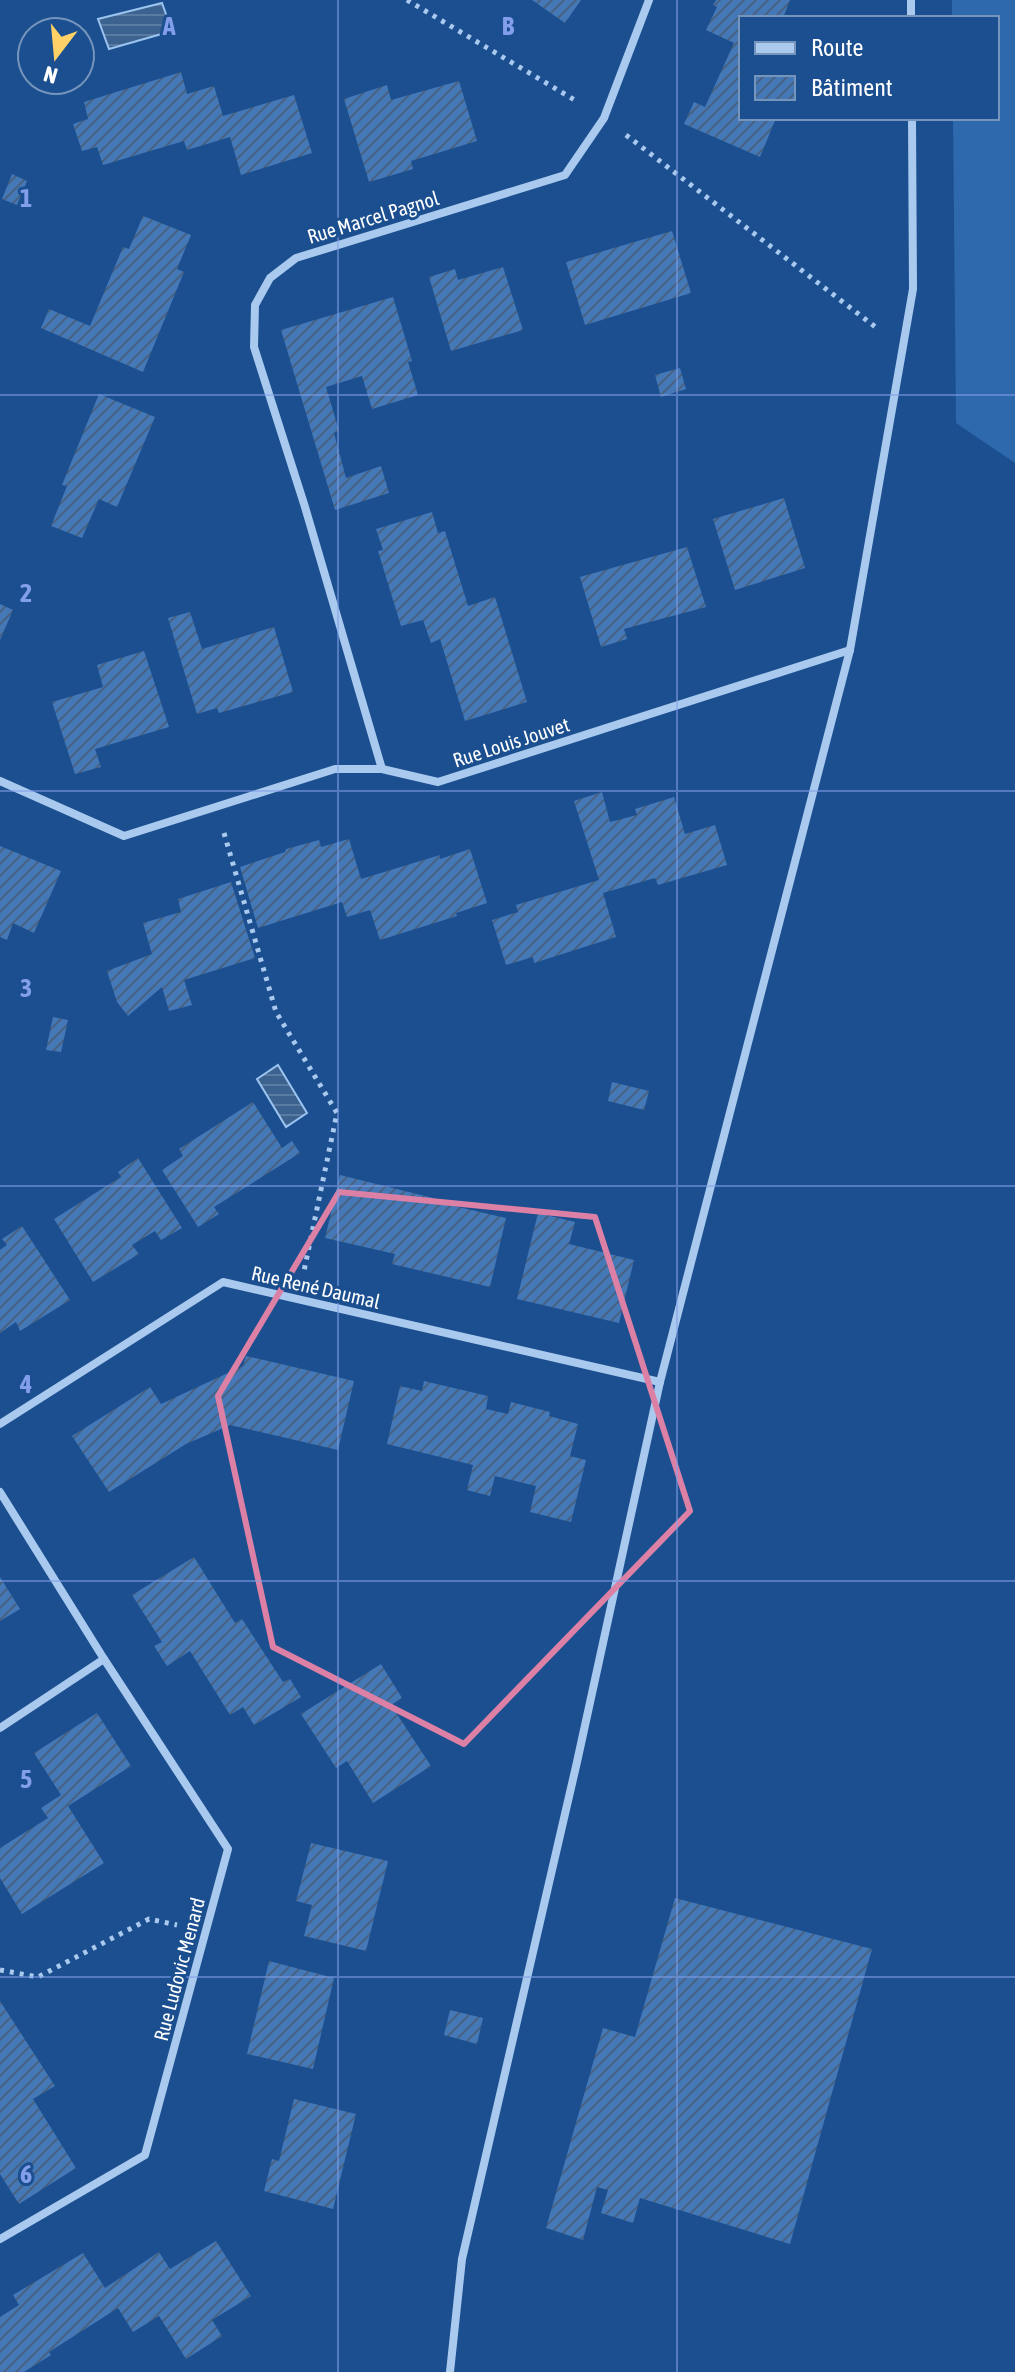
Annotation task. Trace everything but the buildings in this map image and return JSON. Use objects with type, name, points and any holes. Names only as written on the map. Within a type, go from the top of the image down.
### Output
[{"type":"street","name":"Rue Marcel Pagnol","points":[[382,769],[254,347],[255,305],[270,278],[296,258],[565,175],[604,118],[649,0]]},
{"type":"street","points":[[450,2372],[462,2259],[577,1762],[660,1382],[850,650],[913,289],[912,120]]},
{"type":"street","name":"Rue Louis Jouvet","points":[[0,781],[124,836],[335,769],[382,769],[438,782],[850,650]]},
{"type":"street","name":"Rue René Daumal","points":[[0,1424],[223,1282],[660,1382]]},
{"type":"street","name":"Rue Ludovic Menard","points":[[0,1492],[228,1849],[145,2155],[0,2239]]},
{"type":"street","points":[[0,1728],[104,1659]]},
{"type":"path","points":[[407,0],[604,118],[902,347]]},
{"type":"path","points":[[216,806],[276,1012],[337,1113],[298,1299]]},
{"type":"path","points":[[0,1970],[38,1977],[149,1919],[206,1931]]},
{"type":"highlighted area","points":[[339,1192],[595,1217],[690,1511],[464,1744],[273,1647],[218,1396]]},
{"type":"shaded area","points":[[952,0],[1015,0],[1015,463],[956,423],[953,120],[999,120],[999,16],[952,16]]},
{"type":"shaded area","points":[[162,3],[172,31],[109,49],[98,19]]},
{"type":"shaded area","points":[[278,1065],[307,1113],[286,1127],[257,1079]]}]
